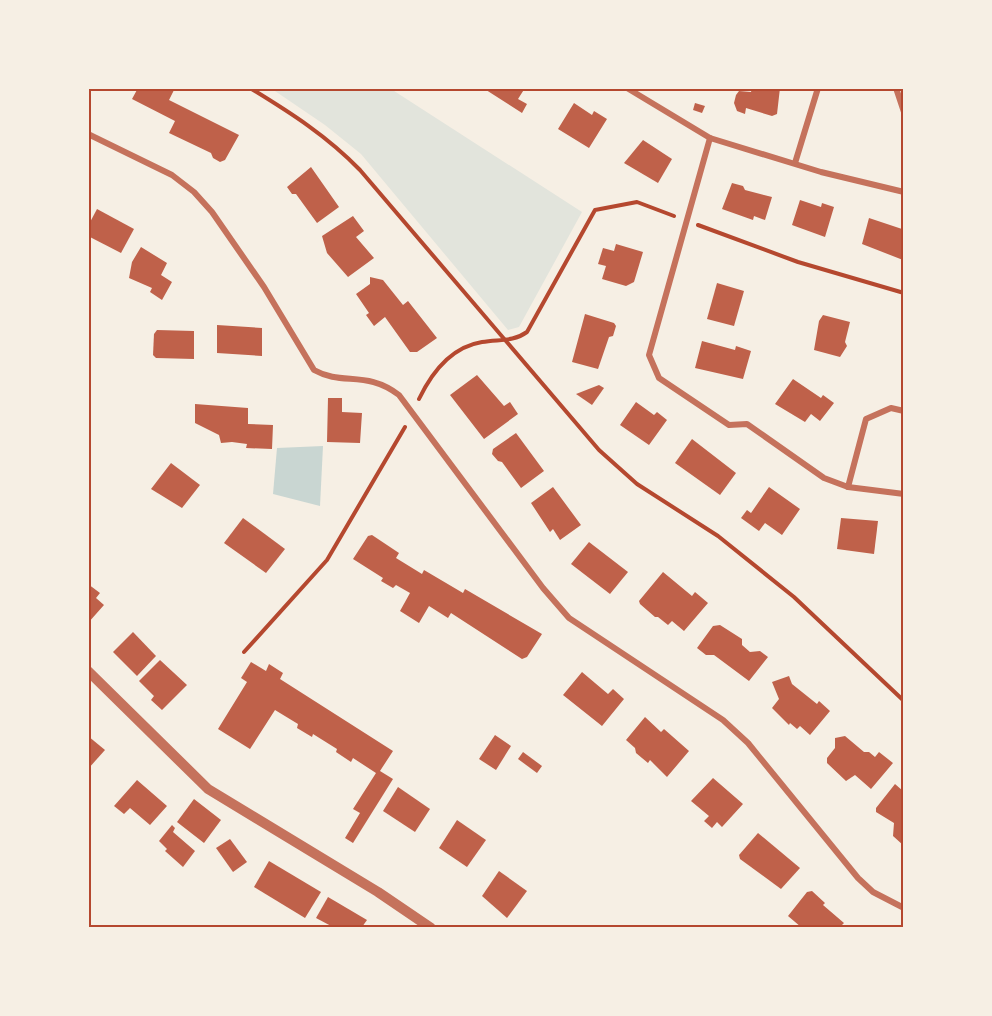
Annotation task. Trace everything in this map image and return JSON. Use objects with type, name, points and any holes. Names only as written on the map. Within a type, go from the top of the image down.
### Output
[{"type":"street","points":[[627,88],[710,138],[903,192]]},
{"type":"street","points":[[795,163],[818,88]]},
{"type":"street","points":[[896,88],[903,112]]},
{"type":"street","points":[[88,134],[172,175],[194,192],[212,212],[258,278],[314,370],[323,375],[373,380],[386,385],[399,395],[543,588],[569,618],[723,720],[748,743],[858,878],[873,892],[902,907]]},
{"type":"street","points":[[710,138],[649,355],[659,378],[729,425],[747,424],[824,478],[848,487],[903,494]]},
{"type":"street","points":[[848,487],[866,419],[891,408],[903,411]]},
{"type":"street","points":[[88,670],[208,789],[378,892],[431,927]]},
{"type":"path","points":[[250,88],[301,119],[334,144],[360,170],[599,450],[637,484],[718,536],[794,597],[903,701]]},
{"type":"path","points":[[244,652],[327,560],[437,369],[458,349],[481,342],[505,340]]},
{"type":"shaded area","points":[[272,89],[391,89],[582,212],[519,327],[508,330],[361,154],[325,125]]},
{"type":"shaded area","points":[[323,446],[320,506],[273,494],[277,448]]},
{"type":"building","points":[[138,88],[175,88],[169,100],[239,135],[225,160],[220,162],[213,158],[211,153],[169,133],[175,121],[132,99]]},
{"type":"building","points":[[483,88],[525,88],[518,99],[527,104],[522,113]]},
{"type":"building","points":[[752,88],[780,88],[777,114],[772,116],[746,108],[745,114],[737,111],[734,103],[736,95],[739,91],[751,92]]},
{"type":"building","points":[[574,103],[592,115],[594,111],[607,119],[589,148],[558,129]]},
{"type":"building","points":[[695,103],[705,106],[702,113],[693,110]]},
{"type":"building","points":[[643,140],[672,159],[658,183],[624,163]]},
{"type":"building","points":[[311,167],[339,207],[317,223],[296,194],[292,194],[287,187]]},
{"type":"building","points":[[732,183],[743,186],[745,190],[772,197],[765,220],[754,216],[753,220],[722,209]]},
{"type":"building","points":[[800,200],[821,207],[822,203],[834,207],[825,237],[792,225]]},
{"type":"building","points":[[97,209],[134,229],[121,253],[88,236],[88,226]]},
{"type":"building","points":[[353,216],[364,231],[356,237],[374,258],[348,277],[327,253],[322,236]]},
{"type":"building","points":[[869,218],[902,229],[903,260],[862,244]]},
{"type":"building","points":[[616,244],[643,252],[634,282],[626,286],[602,279],[606,266],[598,264],[603,248],[614,251]]},
{"type":"building","points":[[141,247],[167,263],[161,275],[172,282],[162,300],[150,292],[152,288],[129,278],[132,262]]},
{"type":"building","points":[[370,277],[383,280],[403,305],[408,301],[437,338],[417,352],[410,352],[385,317],[374,326],[366,315],[369,313],[356,294],[370,284]]},
{"type":"building","points":[[717,283],[744,291],[734,326],[707,319]]},
{"type":"building","points":[[585,314],[614,323],[616,326],[613,336],[609,337],[598,369],[572,362]]},
{"type":"building","points":[[823,315],[850,322],[845,342],[847,346],[840,357],[814,350],[819,321]]},
{"type":"building","points":[[217,325],[262,328],[262,356],[217,353]]},
{"type":"building","points":[[157,330],[194,331],[194,359],[156,358],[153,355],[154,334]]},
{"type":"building","points":[[702,341],[735,350],[736,346],[751,351],[743,379],[695,368]]},
{"type":"building","points":[[477,375],[504,406],[510,402],[518,414],[484,439],[450,395]]},
{"type":"building","points":[[793,379],[821,398],[823,395],[834,403],[820,421],[811,414],[805,422],[775,404]]},
{"type":"building","points":[[599,385],[604,388],[592,405],[576,394]]},
{"type":"building","points":[[328,398],[342,398],[342,412],[362,413],[360,443],[327,442]]},
{"type":"building","points":[[636,402],[654,415],[657,412],[667,420],[649,445],[620,425]]},
{"type":"building","points":[[195,404],[248,408],[248,424],[273,425],[272,449],[246,448],[247,444],[232,442],[221,443],[219,435],[195,423]]},
{"type":"building","points":[[516,433],[544,471],[521,488],[502,462],[492,454],[493,449]]},
{"type":"building","points":[[692,439],[736,473],[720,495],[675,463]]},
{"type":"building","points":[[171,463],[200,485],[182,508],[151,489]]},
{"type":"building","points":[[553,487],[581,525],[560,540],[553,529],[550,532],[531,503]]},
{"type":"building","points":[[769,487],[800,509],[782,535],[765,523],[759,531],[741,518],[747,510],[751,513]]},
{"type":"building","points":[[243,518],[285,549],[266,573],[224,543]]},
{"type":"building","points":[[841,518],[878,521],[874,554],[837,549]]},
{"type":"building","points":[[372,535],[399,553],[396,558],[422,574],[424,570],[463,593],[465,589],[542,634],[527,657],[522,659],[451,613],[448,618],[429,606],[419,623],[400,611],[410,593],[396,585],[393,588],[381,581],[383,578],[353,559],[368,536]]},
{"type":"building","points":[[589,542],[628,572],[610,594],[571,564]]},
{"type":"building","points":[[663,572],[692,596],[695,592],[708,603],[684,631],[672,621],[668,625],[640,604],[639,601]]},
{"type":"building","points":[[88,584],[100,593],[96,598],[104,605],[88,623]]},
{"type":"building","points":[[720,625],[742,639],[742,645],[750,652],[760,651],[768,657],[749,681],[714,655],[706,655],[697,648],[713,626]]},
{"type":"building","points":[[133,632],[156,656],[137,676],[113,652]]},
{"type":"building","points":[[160,660],[187,685],[162,710],[151,700],[154,696],[139,681]]},
{"type":"building","points":[[251,662],[266,671],[269,664],[283,673],[280,679],[393,751],[380,771],[393,779],[353,843],[345,838],[360,813],[353,809],[376,773],[353,758],[351,762],[336,752],[337,749],[313,734],[312,737],[297,728],[298,724],[275,710],[250,749],[218,729],[247,682],[241,678]]},
{"type":"building","points":[[582,672],[608,694],[613,689],[624,699],[602,726],[563,695]]},
{"type":"building","points":[[789,676],[792,684],[817,704],[819,701],[830,711],[810,735],[800,726],[797,729],[790,723],[789,725],[772,708],[779,699],[772,682]]},
{"type":"building","points":[[645,717],[661,732],[664,729],[689,751],[667,777],[650,760],[648,763],[636,753],[635,748],[626,740]]},
{"type":"building","points":[[495,735],[511,746],[496,770],[479,759]]},
{"type":"building","points":[[88,736],[105,750],[88,769]]},
{"type":"building","points":[[845,736],[864,752],[869,752],[875,757],[879,752],[893,763],[871,789],[855,775],[846,781],[827,763],[827,758],[835,748],[835,738]]},
{"type":"building","points":[[523,752],[542,766],[537,773],[518,759]]},
{"type":"building","points":[[713,778],[743,804],[722,827],[717,822],[712,828],[704,821],[709,816],[691,801]]},
{"type":"building","points":[[137,780],[167,806],[150,825],[130,808],[124,814],[114,806]]},
{"type":"building","points":[[895,784],[903,791],[903,845],[893,836],[894,823],[876,812],[876,808]]},
{"type":"building","points":[[398,787],[430,809],[415,832],[383,811]]},
{"type":"building","points":[[194,799],[221,820],[204,843],[177,822]]},
{"type":"building","points":[[457,820],[486,840],[467,867],[439,848]]},
{"type":"building","points":[[172,825],[175,828],[173,832],[195,851],[183,867],[165,851],[167,849],[159,841]]},
{"type":"building","points":[[758,833],[800,868],[781,889],[740,859],[739,855]]},
{"type":"building","points":[[230,839],[247,862],[233,872],[216,848]]},
{"type":"building","points":[[269,861],[321,892],[305,918],[254,887]]},
{"type":"building","points":[[499,871],[527,891],[507,918],[482,896]]},
{"type":"building","points":[[812,891],[825,903],[823,905],[844,923],[840,927],[801,927],[788,916],[807,892]]},
{"type":"building","points":[[328,897],[367,920],[362,927],[333,927],[316,918]]}]
